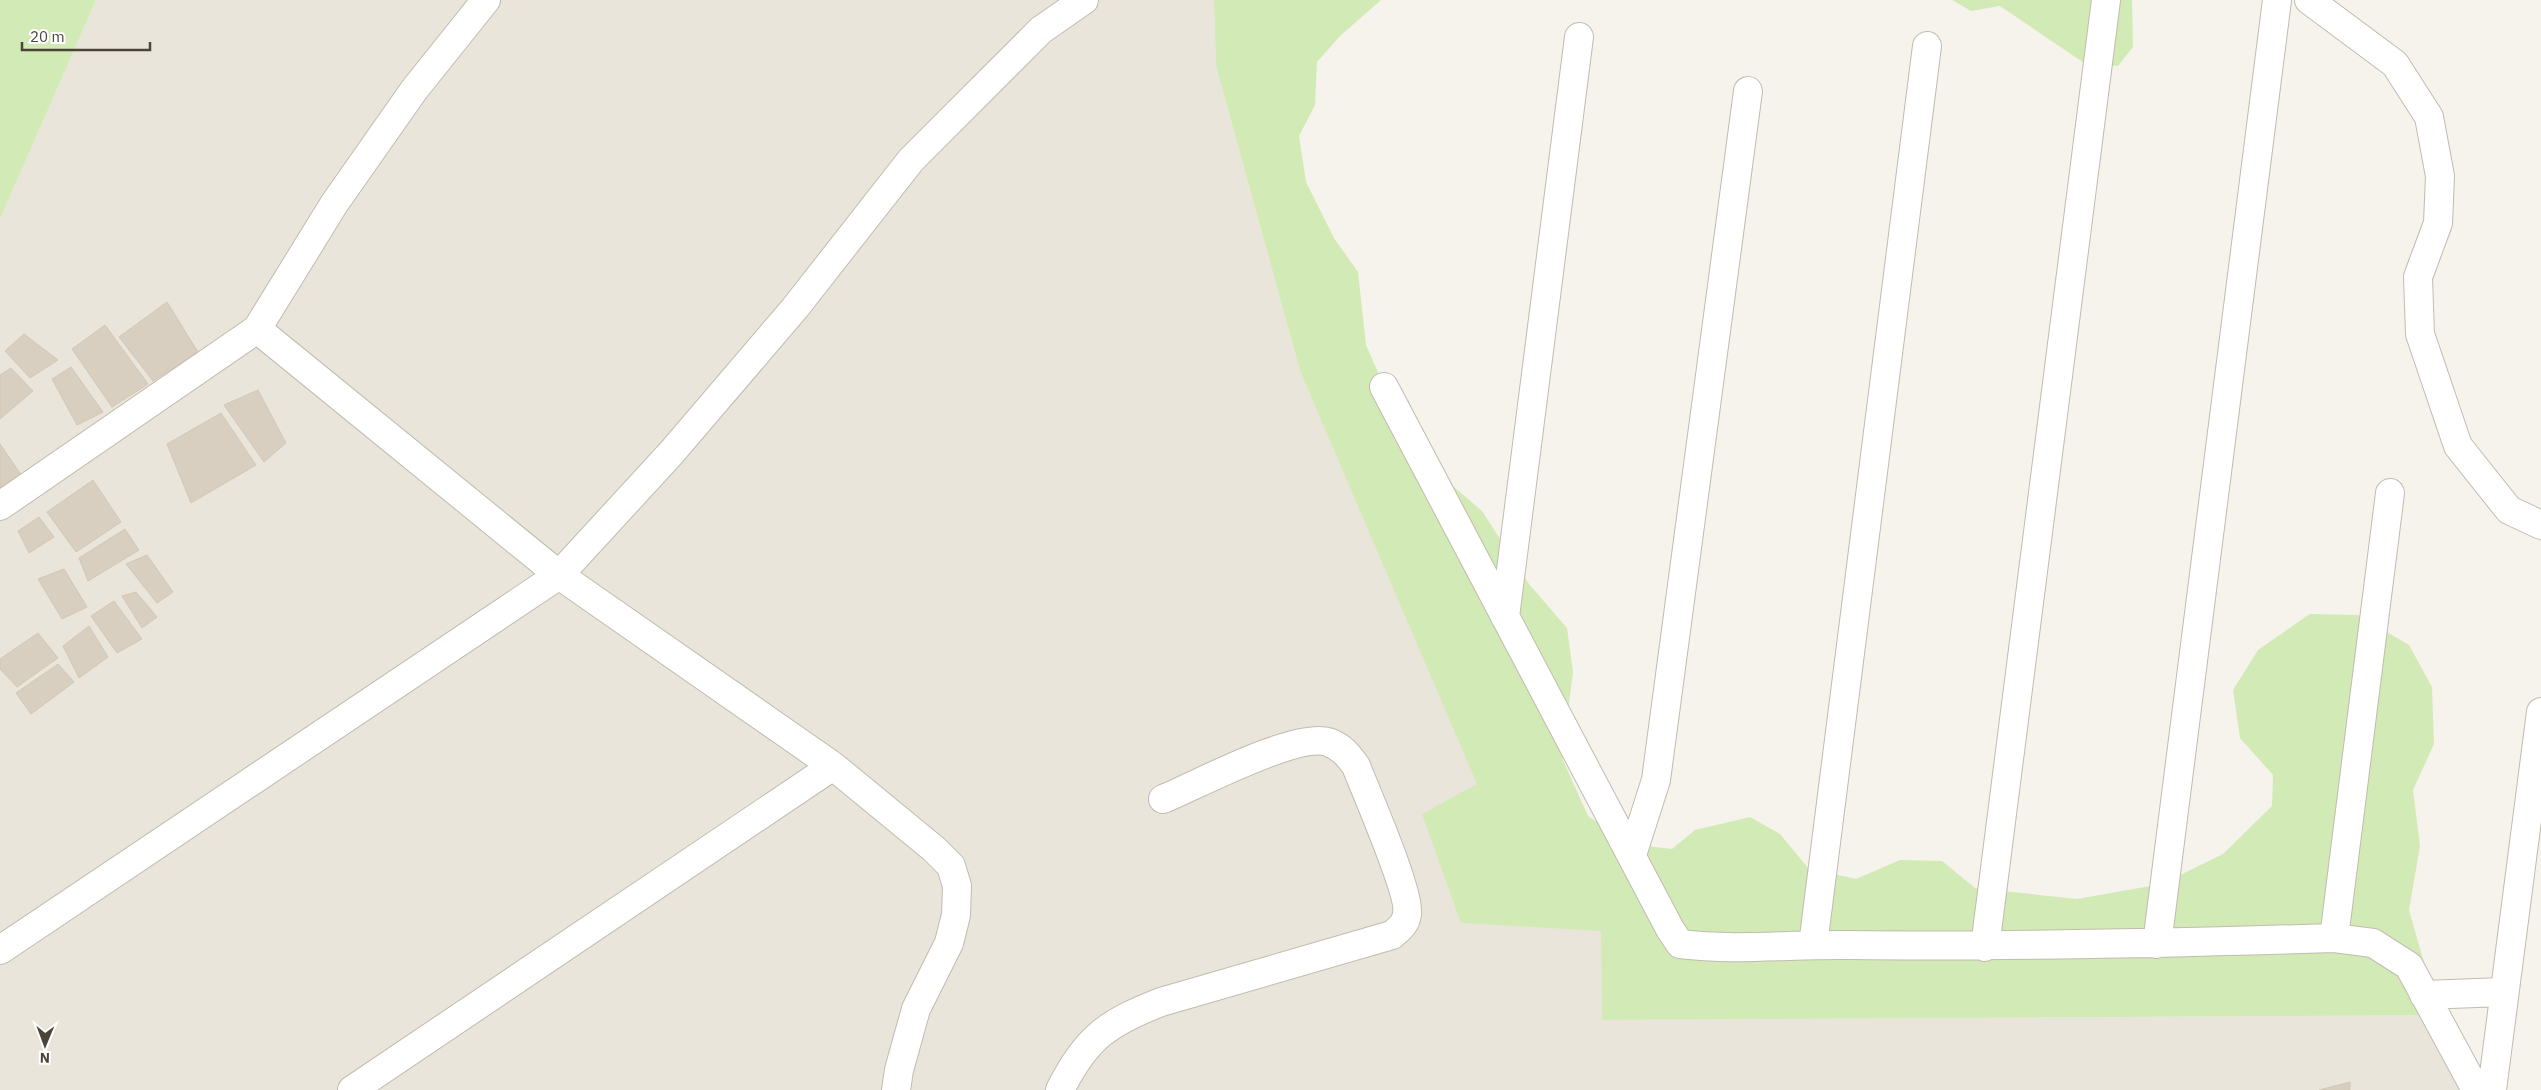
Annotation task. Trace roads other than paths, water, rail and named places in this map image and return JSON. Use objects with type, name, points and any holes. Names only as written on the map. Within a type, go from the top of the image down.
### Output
[{"type":"street","points":[[0,506],[257,329],[334,204],[414,90],[486,0]]},
{"type":"street","points":[[0,950],[559,575],[672,452],[782,323],[911,160],[1041,30],[1084,0]]},
{"type":"street","points":[[1985,947],[2106,0]]},
{"type":"street","points":[[2157,944],[2277,0]]},
{"type":"street","points":[[2309,0],[2395,64],[2430,117],[2440,176],[2438,223],[2418,277],[2420,334],[2458,446],[2509,510],[2541,525]]},
{"type":"street","points":[[1505,617],[1579,37]]},
{"type":"street","points":[[1813,945],[1927,46]]},
{"type":"street","points":[[1632,855],[1656,780],[1748,91]]},
{"type":"street","points":[[257,329],[559,575],[833,766],[934,849],[951,866],[957,886],[956,915],[949,943],[916,1009],[899,1070],[896,1090]]},
{"type":"street","points":[[1384,387],[1680,944],[1700,946],[1985,947],[2334,938],[2373,943],[2409,966],[2476,1090]]},
{"type":"street","points":[[2334,938],[2390,493]]},
{"type":"street","points":[[2492,1090],[2503,992],[2541,712]]},
{"type":"street","points":[[1060,1090],[1075,1060],[1099,1034],[1127,1015],[1160,1002],[1392,935],[1402,927],[1407,915],[1404,892],[1356,766],[1345,751],[1327,742],[1306,741],[1275,751],[1163,799]]},
{"type":"street","points":[[352,1090],[833,766]]},
{"type":"street","points":[[2424,995],[2503,992]]}]
